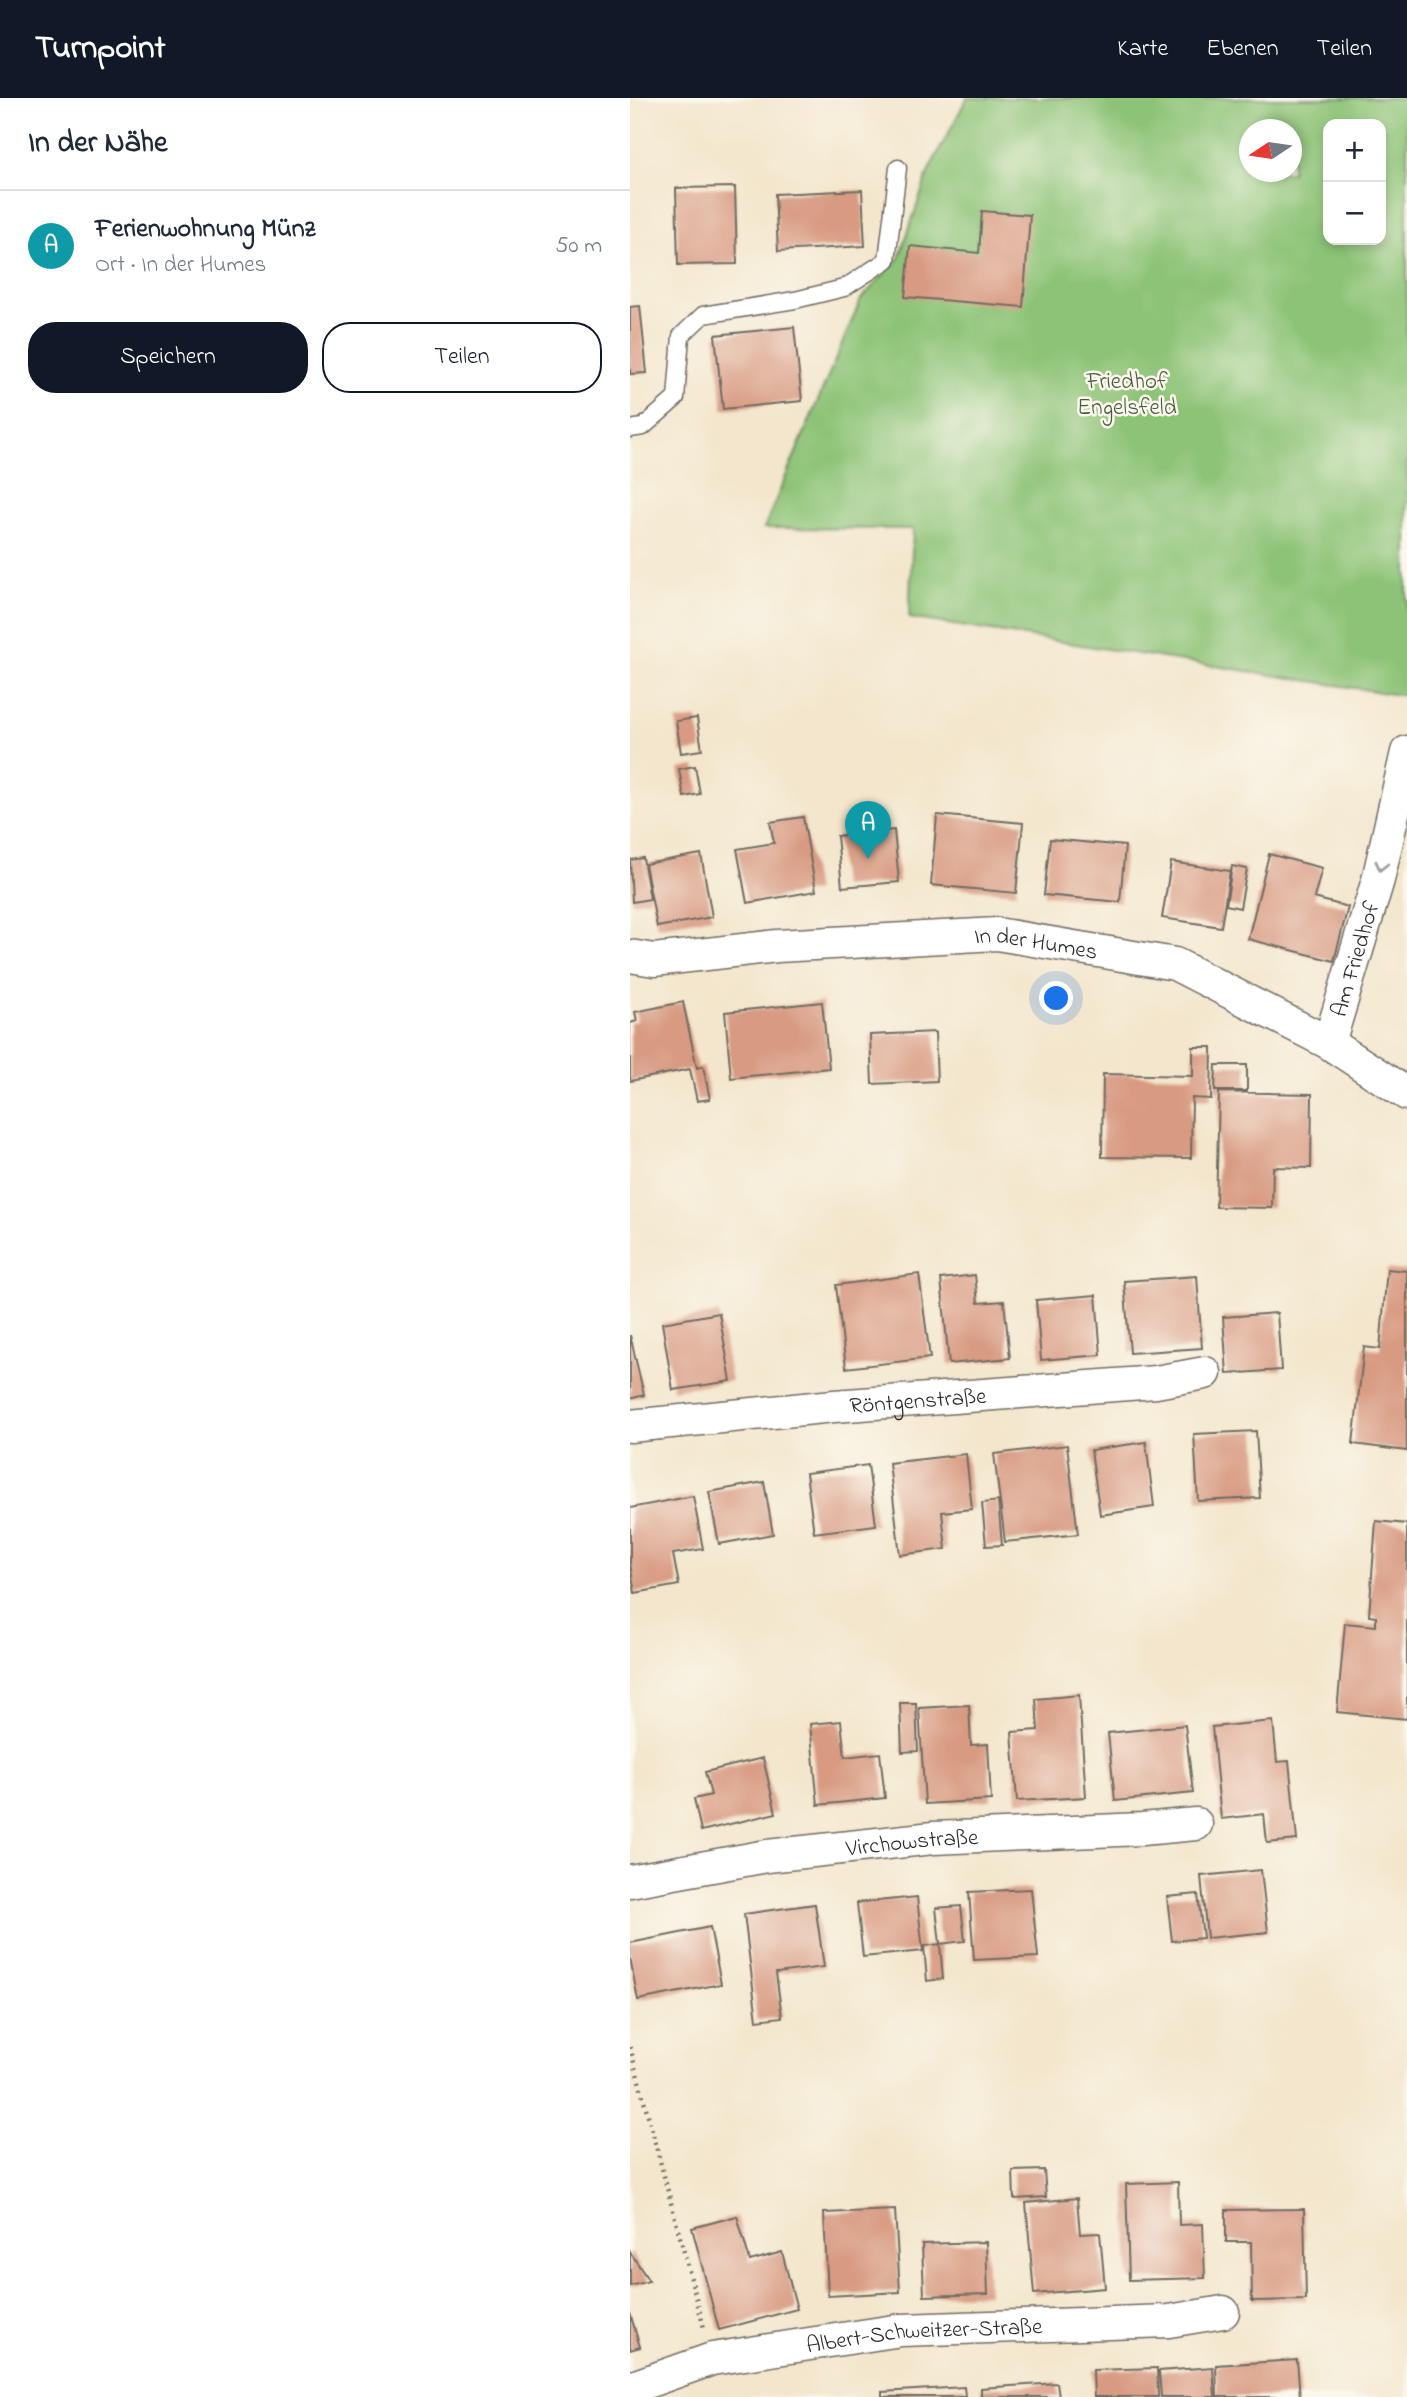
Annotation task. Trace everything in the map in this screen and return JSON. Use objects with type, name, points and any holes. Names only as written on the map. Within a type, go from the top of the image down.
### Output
[{"type":"street","name":"Am Friedhof","points":[[1329,1043],[1378,880],[1407,751]]},
{"type":"street","name":"In der Humes","points":[[630,956],[654,960],[777,946],[997,934],[1175,964],[1329,1043],[1407,1094]]},
{"type":"street","name":"Röntgenstraße","points":[[630,1426],[834,1406],[1156,1381],[1205,1373]]},
{"type":"street","name":"Virchowstraße","points":[[630,1881],[767,1856],[933,1838],[1142,1829],[1196,1824]]},
{"type":"street","name":"Albert-Schweitzer-Straße","points":[[630,2388],[712,2359],[901,2330],[1169,2321],[1223,2312]]},
{"type":"lane","points":[[630,429],[643,427],[676,398],[681,336],[703,315],[795,300],[844,288],[887,260],[898,168]]},
{"type":"path","points":[[630,2047],[712,2359]]},
{"type":"green space","name":"Friedhof Engelsfeld","points":[[967,98],[1407,98],[1405,696],[909,618],[913,529],[764,528],[861,299],[899,258],[930,168]]},
{"type":"building","points":[[735,187],[737,264],[678,265],[676,188]]},
{"type":"building","points":[[862,190],[865,246],[778,251],[775,194]]},
{"type":"building","points":[[982,211],[1030,215],[1023,307],[905,297],[910,246],[979,253]]},
{"type":"building","points":[[640,306],[647,373],[630,374],[630,307]]},
{"type":"building","points":[[794,327],[802,401],[723,409],[715,335]]},
{"type":"building","points":[[697,718],[702,750],[681,753],[676,721]]},
{"type":"building","points":[[695,766],[700,794],[684,797],[679,769]]},
{"type":"building","points":[[937,815],[1023,823],[1016,893],[931,885]]},
{"type":"building","points":[[803,817],[816,891],[747,903],[737,849],[774,843],[770,822]]},
{"type":"building","points":[[894,830],[899,882],[842,887],[837,836]]},
{"type":"building","points":[[1050,839],[1125,846],[1120,902],[1044,895]]},
{"type":"building","points":[[701,854],[712,917],[657,927],[645,864]]},
{"type":"building","points":[[1269,854],[1322,868],[1314,898],[1348,907],[1334,961],[1248,939]]},
{"type":"building","points":[[643,858],[650,899],[632,902],[630,860]]},
{"type":"building","points":[[1171,862],[1230,871],[1221,927],[1162,918]]},
{"type":"building","points":[[1232,866],[1247,869],[1240,908],[1226,905]]},
{"type":"building","points":[[683,1002],[697,1068],[703,1066],[710,1099],[697,1101],[690,1069],[630,1081],[630,1023],[637,1021],[635,1012]]},
{"type":"building","points":[[822,1002],[829,1068],[731,1078],[725,1012]]},
{"type":"building","points":[[935,1032],[937,1081],[872,1084],[870,1035]]},
{"type":"building","points":[[1193,1047],[1212,1047],[1211,1099],[1192,1098],[1191,1158],[1102,1157],[1103,1074],[1193,1076]]},
{"type":"building","points":[[1216,1065],[1247,1065],[1247,1091],[1215,1091]]},
{"type":"building","points":[[1219,1092],[1312,1094],[1311,1168],[1273,1167],[1272,1208],[1216,1207]]},
{"type":"building","points":[[1387,1269],[1407,1271],[1407,1451],[1353,1444],[1364,1347],[1380,1349]]},
{"type":"building","points":[[919,1274],[930,1358],[846,1368],[836,1285]]},
{"type":"building","points":[[975,1275],[978,1303],[1004,1301],[1010,1358],[949,1364],[941,1279]]},
{"type":"building","points":[[1197,1276],[1202,1348],[1130,1353],[1124,1281]]},
{"type":"building","points":[[1096,1295],[1101,1355],[1041,1360],[1036,1300]]},
{"type":"building","points":[[719,1313],[731,1381],[673,1390],[662,1323]]},
{"type":"building","points":[[1277,1313],[1281,1370],[1227,1374],[1223,1317]]},
{"type":"building","points":[[630,1335],[644,1395],[630,1399]]},
{"type":"building","points":[[1256,1431],[1260,1498],[1198,1501],[1194,1434]]},
{"type":"building","points":[[1146,1442],[1154,1507],[1100,1515],[1091,1450]]},
{"type":"building","points":[[1067,1445],[1078,1534],[1005,1542],[994,1454]]},
{"type":"building","points":[[966,1454],[972,1509],[942,1512],[946,1549],[900,1555],[889,1463]]},
{"type":"building","points":[[868,1465],[876,1525],[814,1533],[806,1473]]},
{"type":"building","points":[[764,1482],[773,1534],[719,1544],[709,1492]]},
{"type":"building","points":[[693,1496],[703,1549],[673,1554],[679,1585],[635,1593],[630,1563],[630,1508]]},
{"type":"building","points":[[998,1501],[1002,1545],[986,1546],[982,1503]]},
{"type":"building","points":[[1376,1521],[1407,1524],[1407,1719],[1337,1712],[1345,1623],[1376,1626],[1376,1617],[1369,1616]]},
{"type":"building","points":[[1079,1695],[1086,1797],[1017,1801],[1012,1732],[1038,1730],[1036,1699]]},
{"type":"building","points":[[900,1703],[916,1703],[918,1751],[902,1752]]},
{"type":"building","points":[[969,1705],[971,1745],[988,1744],[991,1800],[925,1804],[919,1708]]},
{"type":"building","points":[[841,1721],[845,1757],[880,1753],[885,1798],[818,1805],[810,1724]]},
{"type":"building","points":[[1273,1721],[1277,1762],[1289,1761],[1297,1840],[1267,1843],[1264,1814],[1221,1819],[1212,1727]]},
{"type":"building","points":[[1185,1725],[1193,1793],[1115,1801],[1108,1733]]},
{"type":"building","points":[[763,1758],[776,1813],[701,1831],[694,1799],[711,1795],[705,1772]]},
{"type":"building","points":[[1261,1870],[1268,1932],[1207,1938],[1201,1876]]},
{"type":"building","points":[[1031,1889],[1038,1957],[974,1960],[969,1892]]},
{"type":"building","points":[[1198,1894],[1203,1938],[1172,1941],[1167,1897]]},
{"type":"building","points":[[917,1897],[923,1951],[863,1957],[857,1903]]},
{"type":"building","points":[[815,1904],[824,1967],[776,1973],[782,2017],[757,2020],[744,1914]]},
{"type":"building","points":[[961,1906],[965,1941],[940,1944],[936,1908]]},
{"type":"building","points":[[710,1927],[721,1984],[638,2000],[630,1943]]},
{"type":"building","points":[[940,1944],[943,1979],[927,1981],[924,1946]]},
{"type":"building","points":[[1044,2170],[1046,2197],[1014,2199],[1013,2171]]},
{"type":"building","points":[[1178,2182],[1179,2225],[1203,2224],[1205,2278],[1129,2280],[1126,2184]]},
{"type":"building","points":[[1077,2198],[1080,2234],[1100,2233],[1105,2288],[1034,2294],[1026,2203]]},
{"type":"building","points":[[1304,2209],[1306,2300],[1252,2301],[1251,2242],[1226,2242],[1226,2210]]},
{"type":"building","points":[[895,2210],[900,2292],[828,2296],[824,2213]]},
{"type":"building","points":[[737,2216],[750,2261],[782,2252],[797,2309],[719,2330],[692,2228]]},
{"type":"building","points":[[986,2242],[988,2294],[924,2296],[922,2244]]},
{"type":"building","points":[[630,2252],[649,2281],[630,2286]]},
{"type":"building","points":[[630,2313],[640,2347],[630,2350]]},
{"type":"building","points":[[1297,2360],[1300,2397],[1217,2397],[1216,2365]]},
{"type":"building","points":[[1213,2367],[1215,2397],[1161,2397],[1159,2371]]},
{"type":"building","points":[[1157,2368],[1158,2397],[1094,2397],[1093,2370]]},
{"type":"building","points":[[1057,2383],[1059,2397],[981,2397],[981,2388]]},
{"type":"building","points":[[964,2387],[965,2397],[882,2397],[882,2392]]},
{"type":"place","name":"Ferienwohnung Münz","points":[[868,859]]}]
